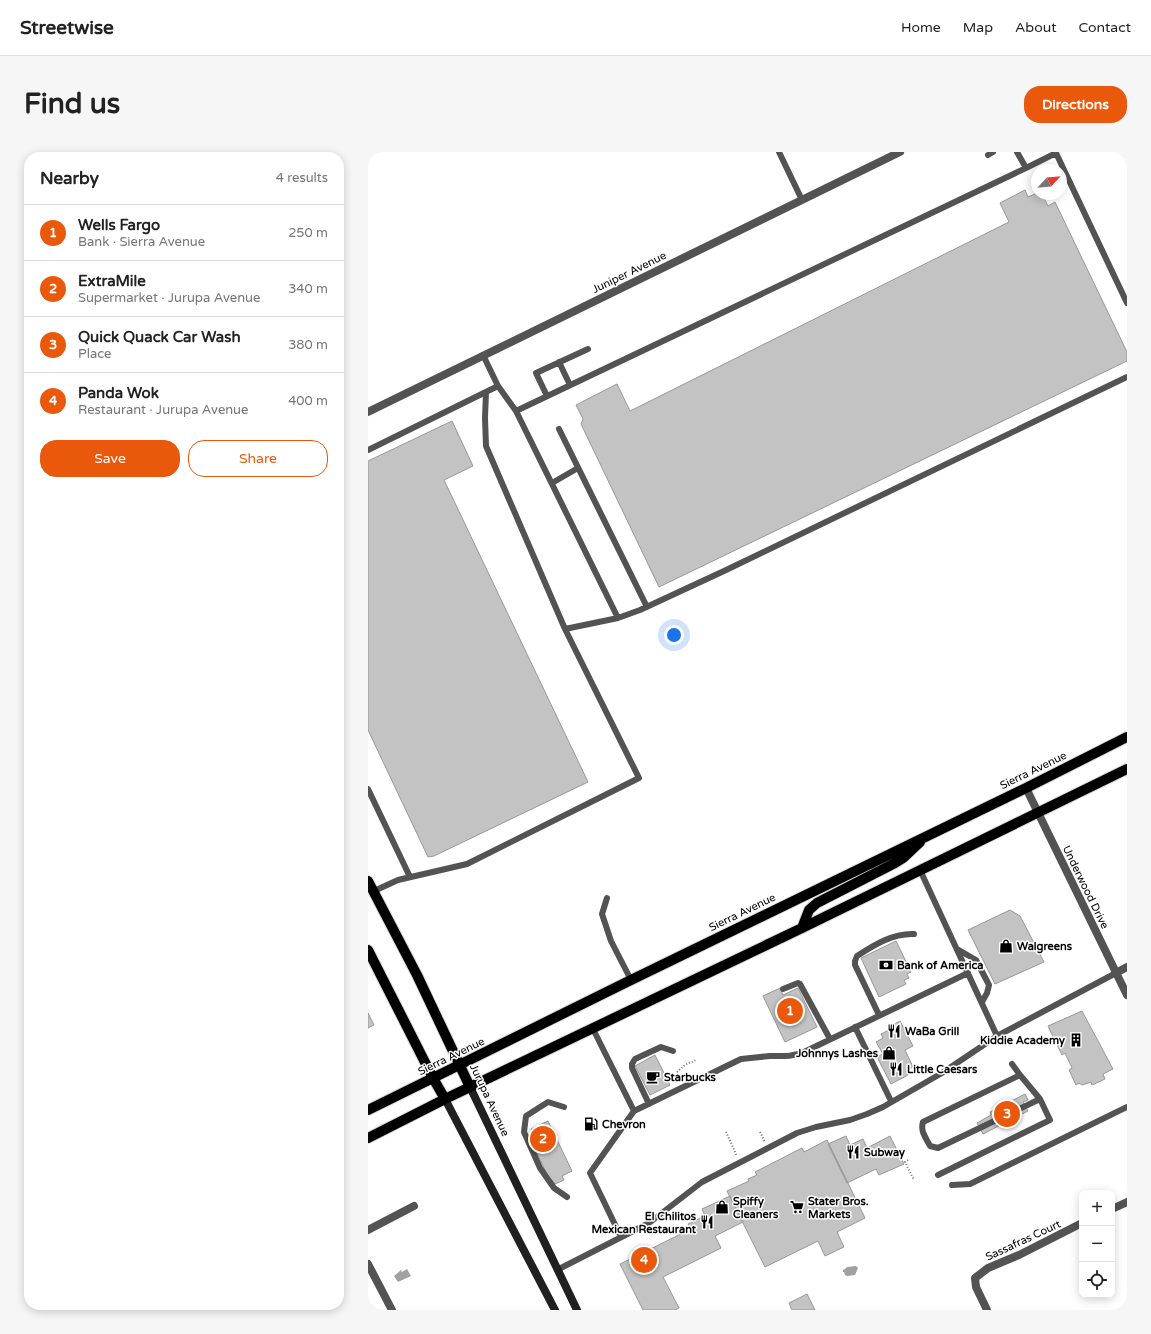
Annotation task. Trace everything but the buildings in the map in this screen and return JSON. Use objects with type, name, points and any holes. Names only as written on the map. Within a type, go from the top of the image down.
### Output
[{"type":"main road","name":"Sierra Avenue","points":[[368,1110],[927,835],[1026,788],[1127,737]]},
{"type":"main road","points":[[368,1138],[445,1099],[802,928],[1127,769]]},
{"type":"main road","points":[[802,928],[809,910],[817,903],[895,863],[903,858],[927,835]]},
{"type":"main road","name":"Jurupa Avenue","points":[[368,881],[417,975],[577,1310]]},
{"type":"main road","points":[[368,950],[433,1078],[555,1310]]},
{"type":"street","name":"Juniper Avenue","points":[[368,412],[900,152]]},
{"type":"street","name":"Underwood Drive","points":[[1026,788],[1127,995]]},
{"type":"street","points":[[1116,972],[1127,967]]},
{"type":"street","points":[[1115,1208],[1127,1202]]},
{"type":"street","points":[[368,1230],[414,1206]]},
{"type":"street","name":"Sassafras Court","points":[[987,1310],[976,1287],[975,1278],[988,1268],[1018,1255],[1079,1224]]},
{"type":"street","points":[[368,1264],[392,1310]]},
{"type":"lane","points":[[779,152],[802,200]]},
{"type":"lane","points":[[1017,152],[1026,168]]},
{"type":"lane","points":[[516,411],[1026,168],[1055,152],[1127,303]]},
{"type":"lane","points":[[547,396],[536,373],[588,349]]},
{"type":"lane","points":[[483,355],[498,386],[516,411],[618,618]]},
{"type":"lane","points":[[559,362],[570,385]]},
{"type":"lane","points":[[565,629],[618,618],[647,607],[724,572],[1127,378]]},
{"type":"lane","points":[[368,450],[498,386]]},
{"type":"lane","points":[[374,891],[398,880],[467,864],[639,778],[565,629],[486,446],[486,392]]},
{"type":"lane","points":[[559,429],[647,607]]},
{"type":"lane","points":[[552,483],[578,468]]},
{"type":"lane","points":[[368,789],[410,877]]},
{"type":"lane","points":[[920,870],[998,1036]]},
{"type":"lane","points":[[607,898],[602,914],[611,941],[631,980]]},
{"type":"lane","points":[[879,1015],[856,965],[855,961],[857,956],[891,937],[903,933],[914,934]]},
{"type":"lane","points":[[957,950],[976,960],[989,985],[982,1002]]},
{"type":"lane","points":[[557,1270],[649,1223],[702,1182],[797,1133],[816,1127],[850,1120],[867,1114],[942,1073],[998,1036],[1116,972]]},
{"type":"lane","points":[[621,1237],[590,1173],[634,1112],[741,1059],[796,1056],[968,973]]},
{"type":"lane","points":[[783,989],[798,983],[800,984],[830,1039]]},
{"type":"lane","points":[[855,1027],[891,1101]]},
{"type":"lane","points":[[593,1029],[634,1112]]},
{"type":"lane","points":[[649,1104],[632,1068],[632,1064],[635,1059],[661,1046],[673,1051]]},
{"type":"lane","points":[[938,1175],[1050,1120],[1040,1099],[1012,1064]]},
{"type":"lane","points":[[1020,1075],[923,1122],[921,1126],[922,1131],[930,1146],[938,1148],[1040,1099]]},
{"type":"lane","points":[[564,1107],[548,1102],[526,1116],[524,1132],[540,1168],[554,1188],[567,1197]]},
{"type":"lane","points":[[952,1185],[970,1184],[1127,1107]]},
{"type":"path","points":[[676,1072],[685,1065],[696,1060]]},
{"type":"path","points":[[726,1132],[740,1162]]},
{"type":"path","points":[[908,1160],[905,1162],[914,1180]]},
{"type":"shaded area","points":[[856,1266],[858,1268],[855,1275],[847,1276],[843,1272],[843,1270],[847,1267]]},
{"type":"shaded area","points":[[407,1269],[411,1276],[398,1282],[394,1276],[401,1270],[402,1272]]},
{"type":"place","name":"Walgreens","points":[[1006,946]]},
{"type":"place","name":"Bank of America","points":[[886,965]]},
{"type":"place","name":"Wells Fargo","points":[[790,1011]]},
{"type":"place","name":"WaBa Grill","points":[[894,1031]]},
{"type":"place","name":"Kiddie Academy","points":[[1076,1040]]},
{"type":"place","name":"Johnnys Lashes","points":[[889,1053]]},
{"type":"place","name":"Little Caesars","points":[[896,1069]]},
{"type":"place","name":"Starbucks","points":[[653,1077]]},
{"type":"place","name":"Quick Quack Car Wash","points":[[1007,1114]]},
{"type":"place","name":"Chevron","points":[[591,1124]]},
{"type":"place","name":"ExtraMile","points":[[543,1139]]},
{"type":"place","name":"Subway","points":[[853,1152]]},
{"type":"place","name":"Spiffy Cleaners","points":[[722,1207]]},
{"type":"place","name":"Stater Bros. Markets","points":[[797,1207]]},
{"type":"place","name":"El Chilitos Mexican Restaurant","points":[[707,1222]]},
{"type":"place","name":"Panda Wok","points":[[644,1260]]}]
